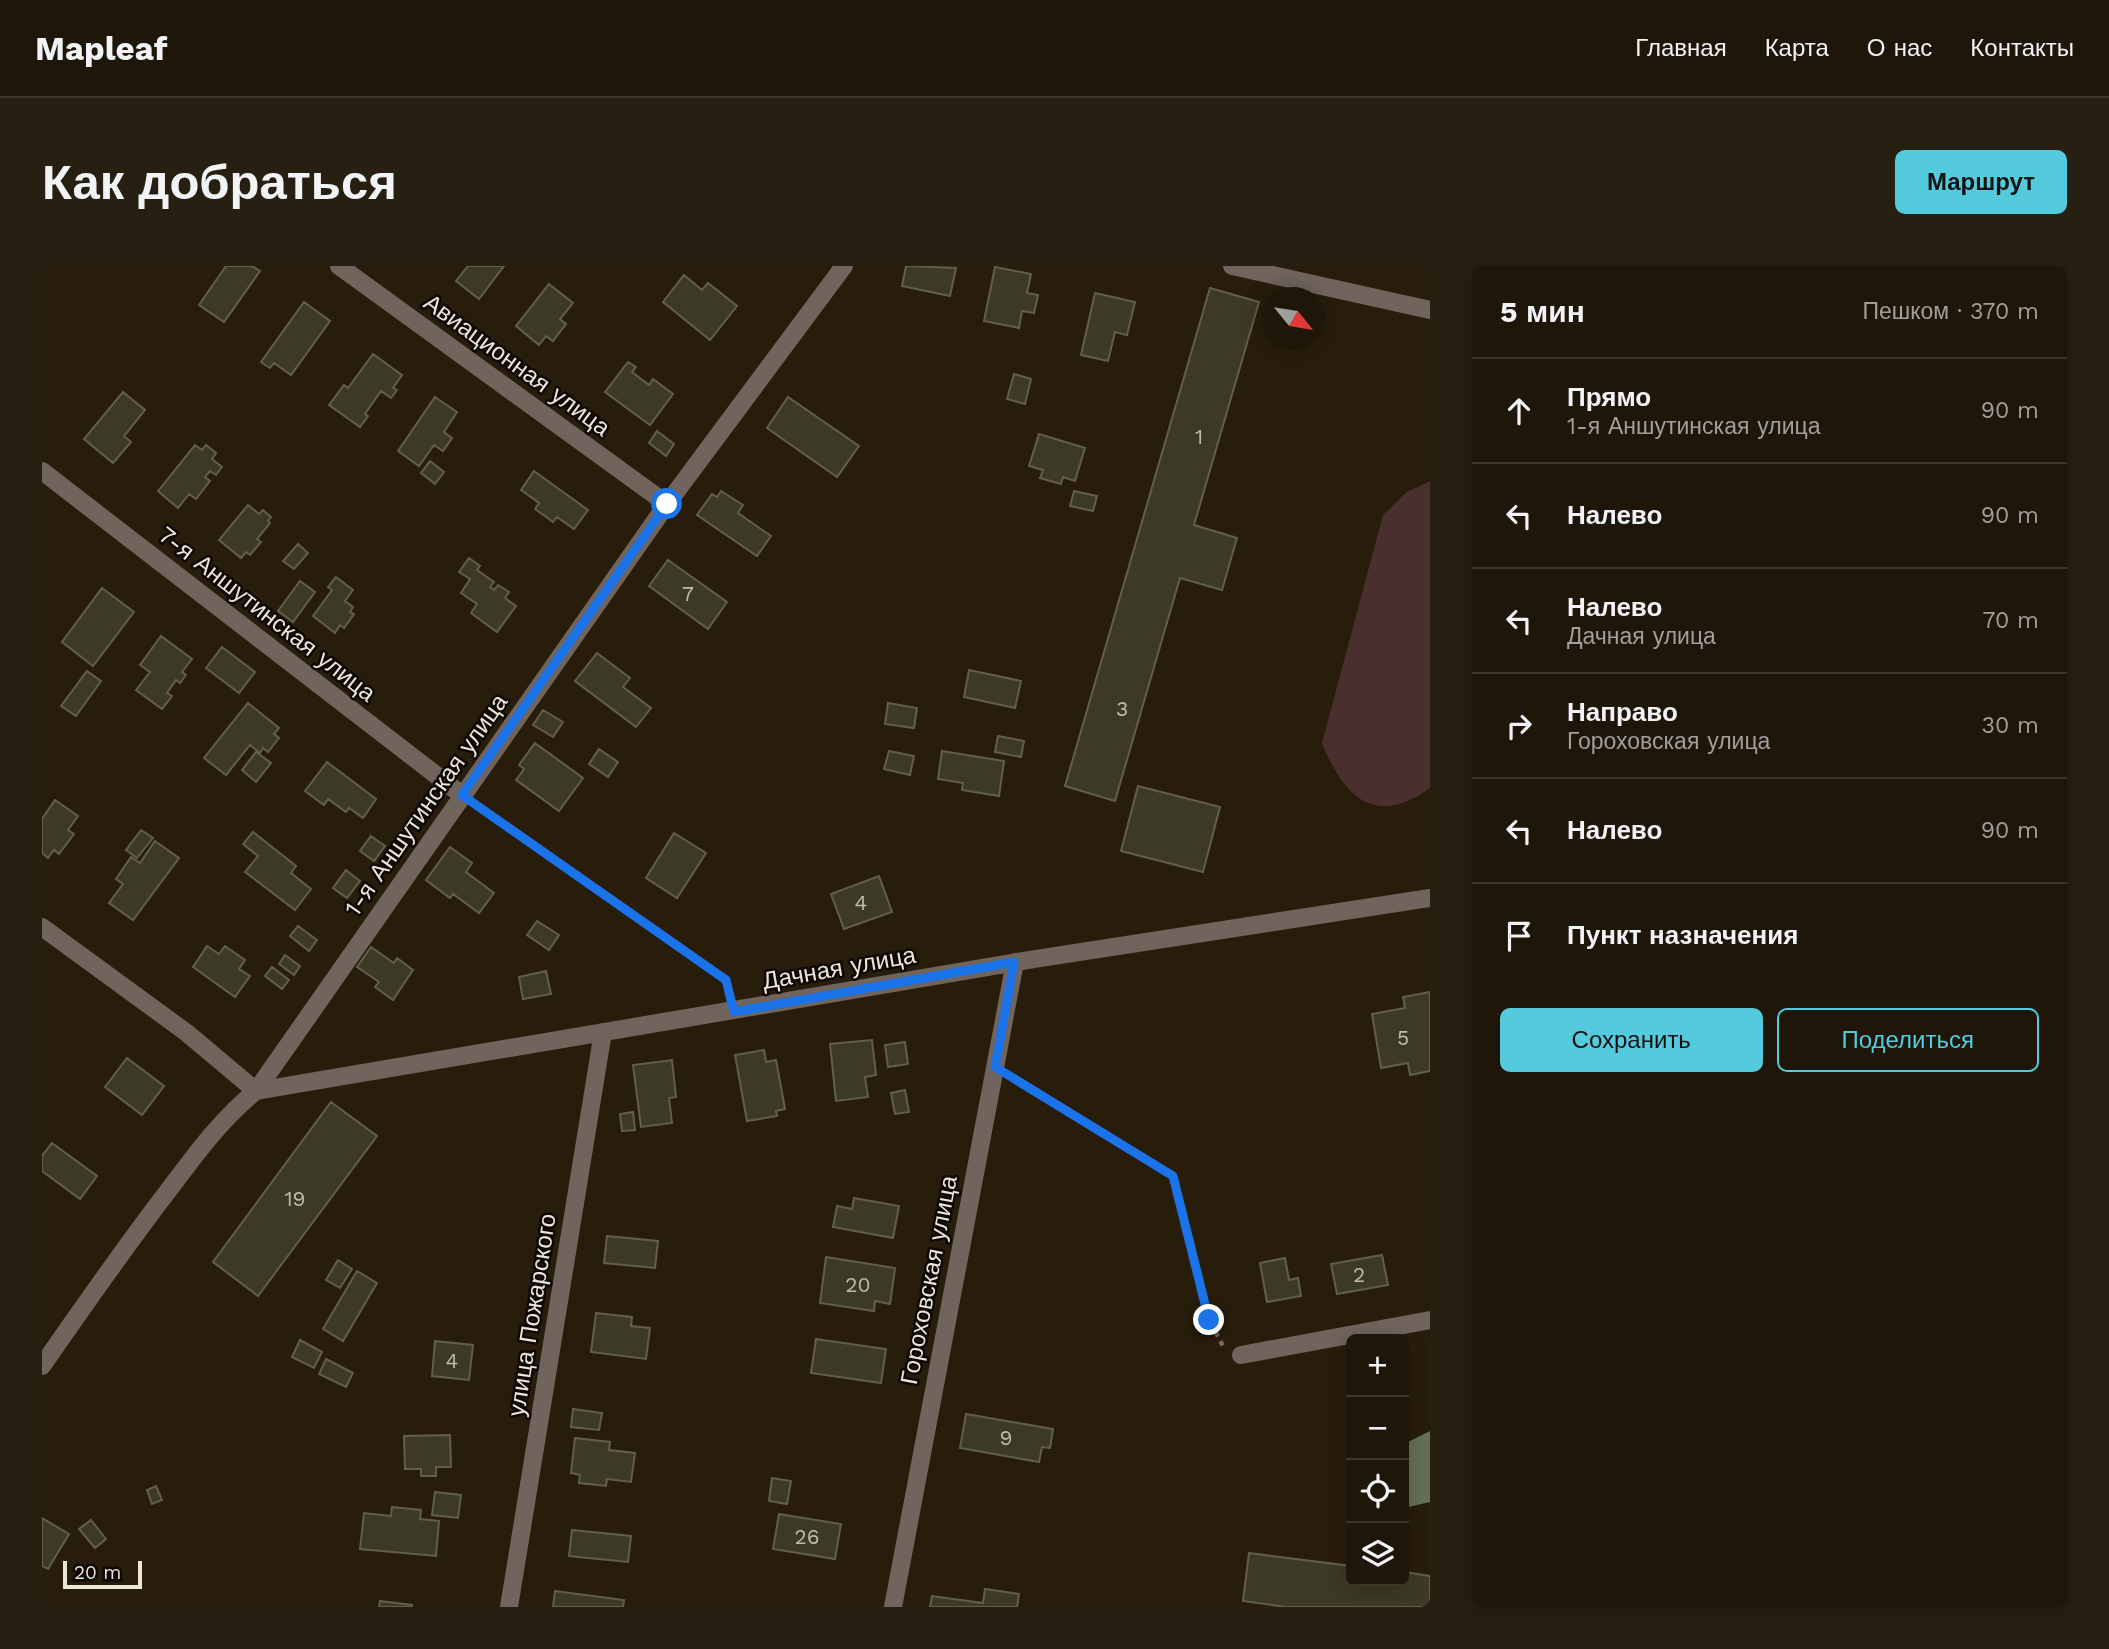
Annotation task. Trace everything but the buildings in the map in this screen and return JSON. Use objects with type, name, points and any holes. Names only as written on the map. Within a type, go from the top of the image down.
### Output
[{"type":"street","name":"Авиационная улица","points":[[339,266],[667,504]]},
{"type":"street","name":"1-я Аншутинская улица","points":[[42,1366],[130,1241],[204,1144],[234,1109],[256,1091],[667,504],[844,266]]},
{"type":"street","points":[[1232,266],[1430,310]]},
{"type":"street","name":"7-я Аншутинская улица","points":[[42,471],[462,795]]},
{"type":"street","name":"Дачная улица","points":[[256,1091],[734,1012],[1014,962],[1430,898]]},
{"type":"street","points":[[42,927],[187,1034],[256,1091]]},
{"type":"street","name":"Гороховская улица","points":[[893,1607],[1014,962]]},
{"type":"street","name":"улица Пожарского","points":[[509,1607],[603,1032]]},
{"type":"street","points":[[1241,1355],[1430,1320]]},
{"type":"path","points":[[462,795],[726,980],[734,1012]]},
{"type":"path","points":[[995,1067],[1173,1176],[1209,1320],[1221,1345],[1230,1353],[1241,1355]]},
{"type":"shaded area","points":[[1430,481],[1430,788],[1410,800],[1377,806],[1363,801],[1351,792],[1340,778],[1322,743],[1383,515],[1407,492]]},
{"type":"shaded area","points":[[1430,1431],[1430,1502],[1409,1507],[1409,1460],[1409,1442]]},
{"type":"route","points":[[667,504],[462,795],[726,980],[734,1012],[1014,962],[995,1067],[1173,1176],[1199,1271],[1209,1320]]}]
